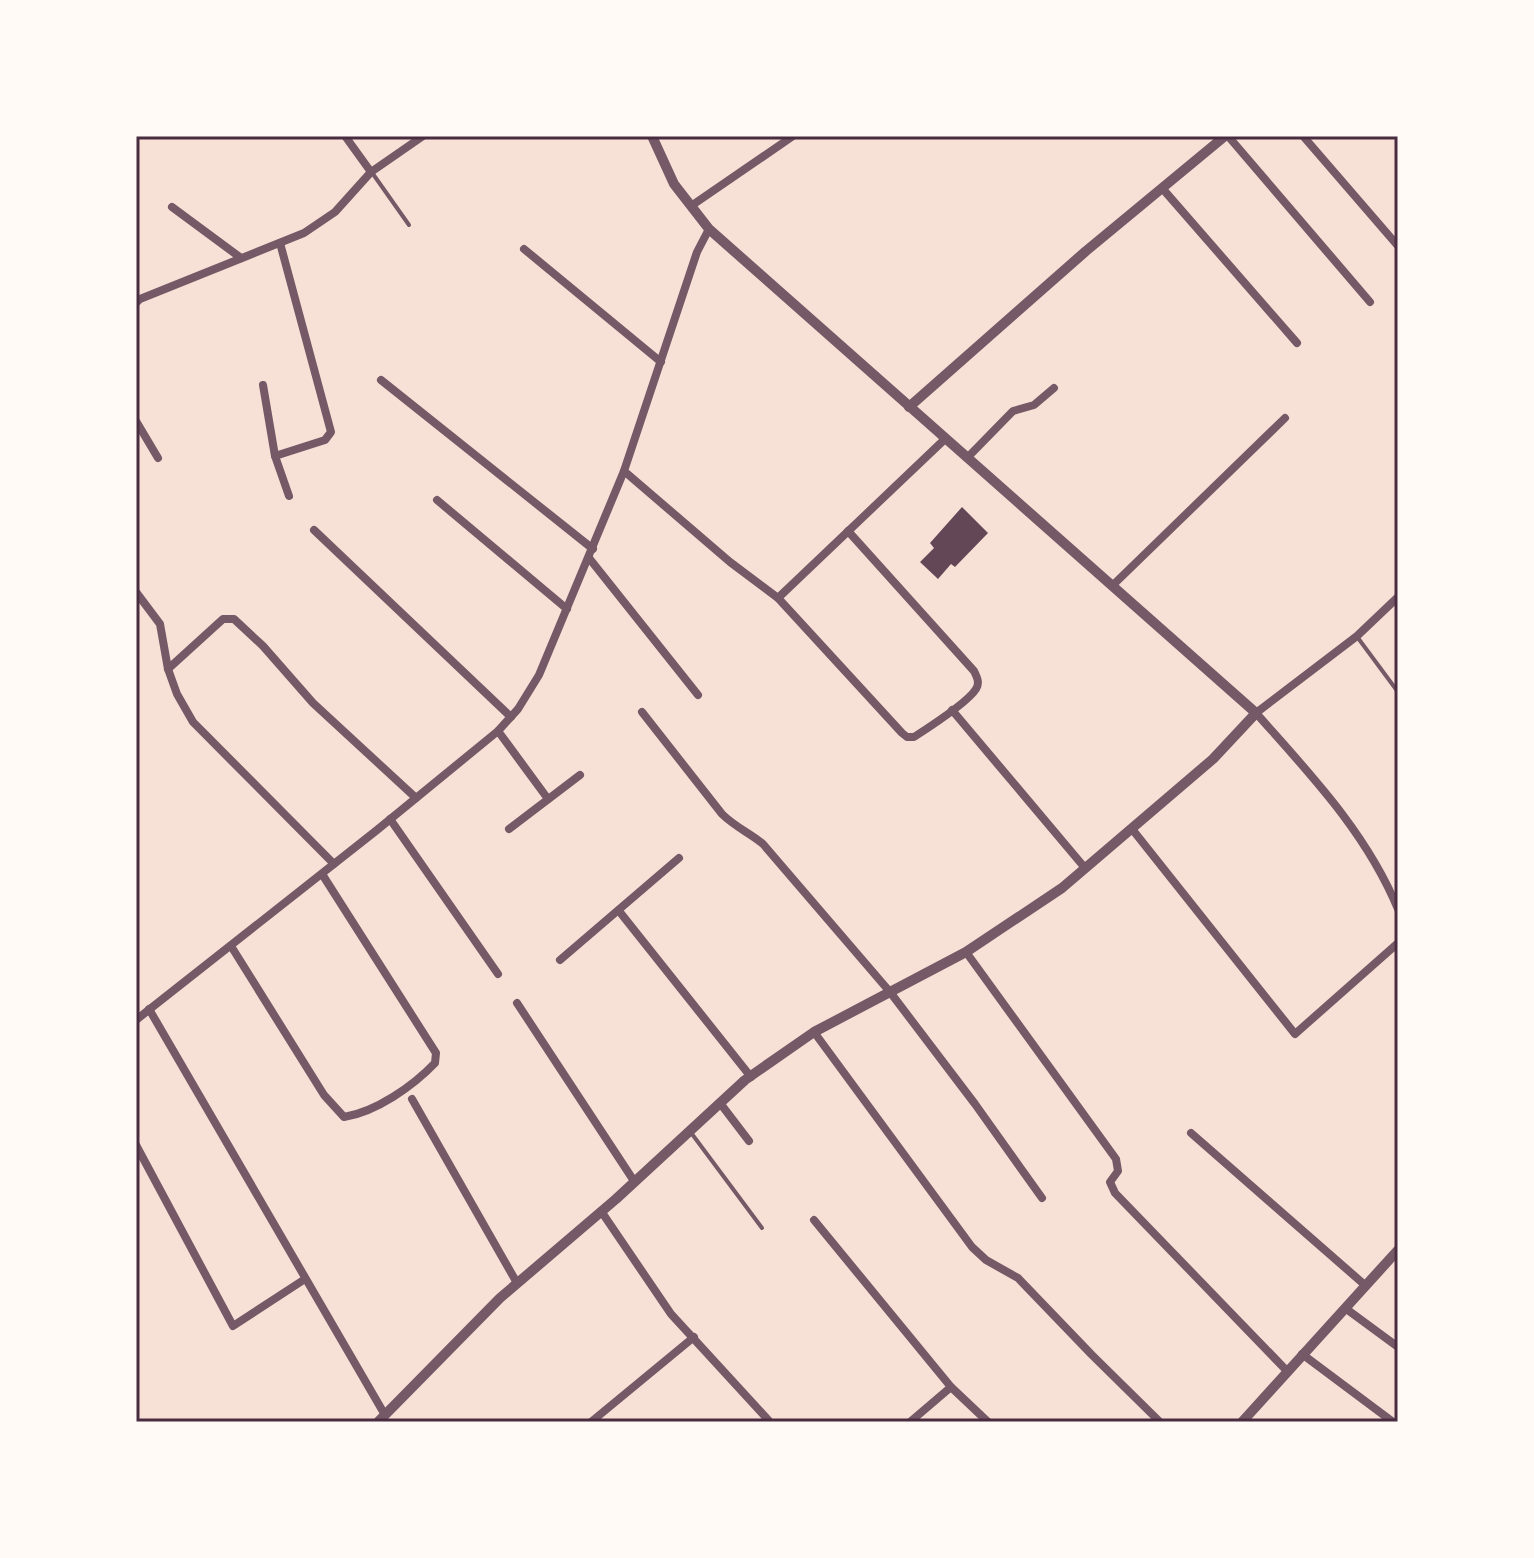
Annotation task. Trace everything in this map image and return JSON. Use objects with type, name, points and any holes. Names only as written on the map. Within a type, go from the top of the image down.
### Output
[{"type":"street","points":[[345,136],[371,172]]},
{"type":"street","points":[[136,303],[304,233],[335,212],[371,172],[423,136]]},
{"type":"street","points":[[652,136],[674,184],[709,229],[1256,713],[1352,824],[1371,854],[1398,909]]},
{"type":"street","points":[[691,206],[793,136]]},
{"type":"street","points":[[909,407],[1226,136],[1370,302]]},
{"type":"street","points":[[1303,136],[1398,246]]},
{"type":"street","points":[[1162,188],[1297,343]]},
{"type":"street","points":[[172,207],[241,258]]},
{"type":"street","points":[[136,1020],[322,874],[498,731],[511,717],[539,675],[591,553],[624,471],[697,252],[709,229]]},
{"type":"street","points":[[275,456],[325,440],[331,432],[280,243]]},
{"type":"street","points":[[524,249],[661,362]]},
{"type":"street","points":[[381,380],[591,553],[698,695]]},
{"type":"street","points":[[263,385],[275,456],[289,496]]},
{"type":"street","points":[[967,458],[1013,411],[1029,408],[1054,388]]},
{"type":"street","points":[[1112,586],[1285,418]]},
{"type":"street","points":[[136,421],[158,458]]},
{"type":"street","points":[[778,598],[945,439]]},
{"type":"street","points":[[624,471],[730,562],[778,598],[907,737],[914,737],[952,710],[976,689],[978,681],[974,671],[848,531]]},
{"type":"street","points":[[437,500],[567,609]]},
{"type":"street","points":[[314,530],[511,717]]},
{"type":"street","points":[[136,592],[160,624],[168,669],[177,694],[193,722],[334,864]]},
{"type":"street","points":[[149,1009],[305,1279],[381,1419],[517,1283],[751,1077],[814,1032],[966,952],[1062,888],[1213,759],[1256,713],[1357,636],[1398,597]]},
{"type":"street","points":[[168,669],[223,619],[234,619],[243,625],[313,703],[416,798]]},
{"type":"street","points":[[952,710],[1085,868]]},
{"type":"street","points":[[642,712],[722,814],[735,827],[763,844],[890,992],[1042,1198]]},
{"type":"street","points":[[498,731],[548,799]]},
{"type":"street","points":[[509,829],[580,775]]},
{"type":"street","points":[[390,819],[498,974]]},
{"type":"street","points":[[1132,829],[1295,1034],[1398,943]]},
{"type":"street","points":[[560,960],[679,858]]},
{"type":"street","points":[[231,946],[324,1095],[344,1117],[358,1115],[407,1087],[426,1072],[435,1063],[436,1053],[322,874]]},
{"type":"street","points":[[619,911],[751,1077]]},
{"type":"street","points":[[966,952],[1116,1159],[1118,1171],[1110,1182],[1115,1193],[1288,1372]]},
{"type":"street","points":[[517,1003],[634,1181]]},
{"type":"street","points":[[814,1032],[972,1247],[986,1260],[1018,1278],[1160,1422]]},
{"type":"street","points":[[412,1099],[517,1283]]},
{"type":"street","points":[[720,1103],[749,1141]]},
{"type":"street","points":[[1191,1133],[1366,1286]]},
{"type":"street","points":[[136,1145],[233,1326],[305,1279]]},
{"type":"street","points":[[601,1211],[671,1314],[770,1422]]},
{"type":"street","points":[[814,1220],[951,1387],[988,1422]]},
{"type":"street","points":[[1242,1422],[1398,1250]]},
{"type":"street","points":[[1345,1308],[1398,1347]]},
{"type":"street","points":[[591,1422],[694,1337]]},
{"type":"street","points":[[1302,1354],[1393,1422]]},
{"type":"street","points":[[910,1422],[951,1387]]},
{"type":"lane","points":[[371,172],[409,225]]},
{"type":"lane","points":[[1357,636],[1398,692]]},
{"type":"lane","points":[[690,1131],[762,1228]]},
{"type":"building","points":[[962,507],[988,533],[955,567],[951,564],[938,579],[920,562],[934,548],[930,543]]}]
